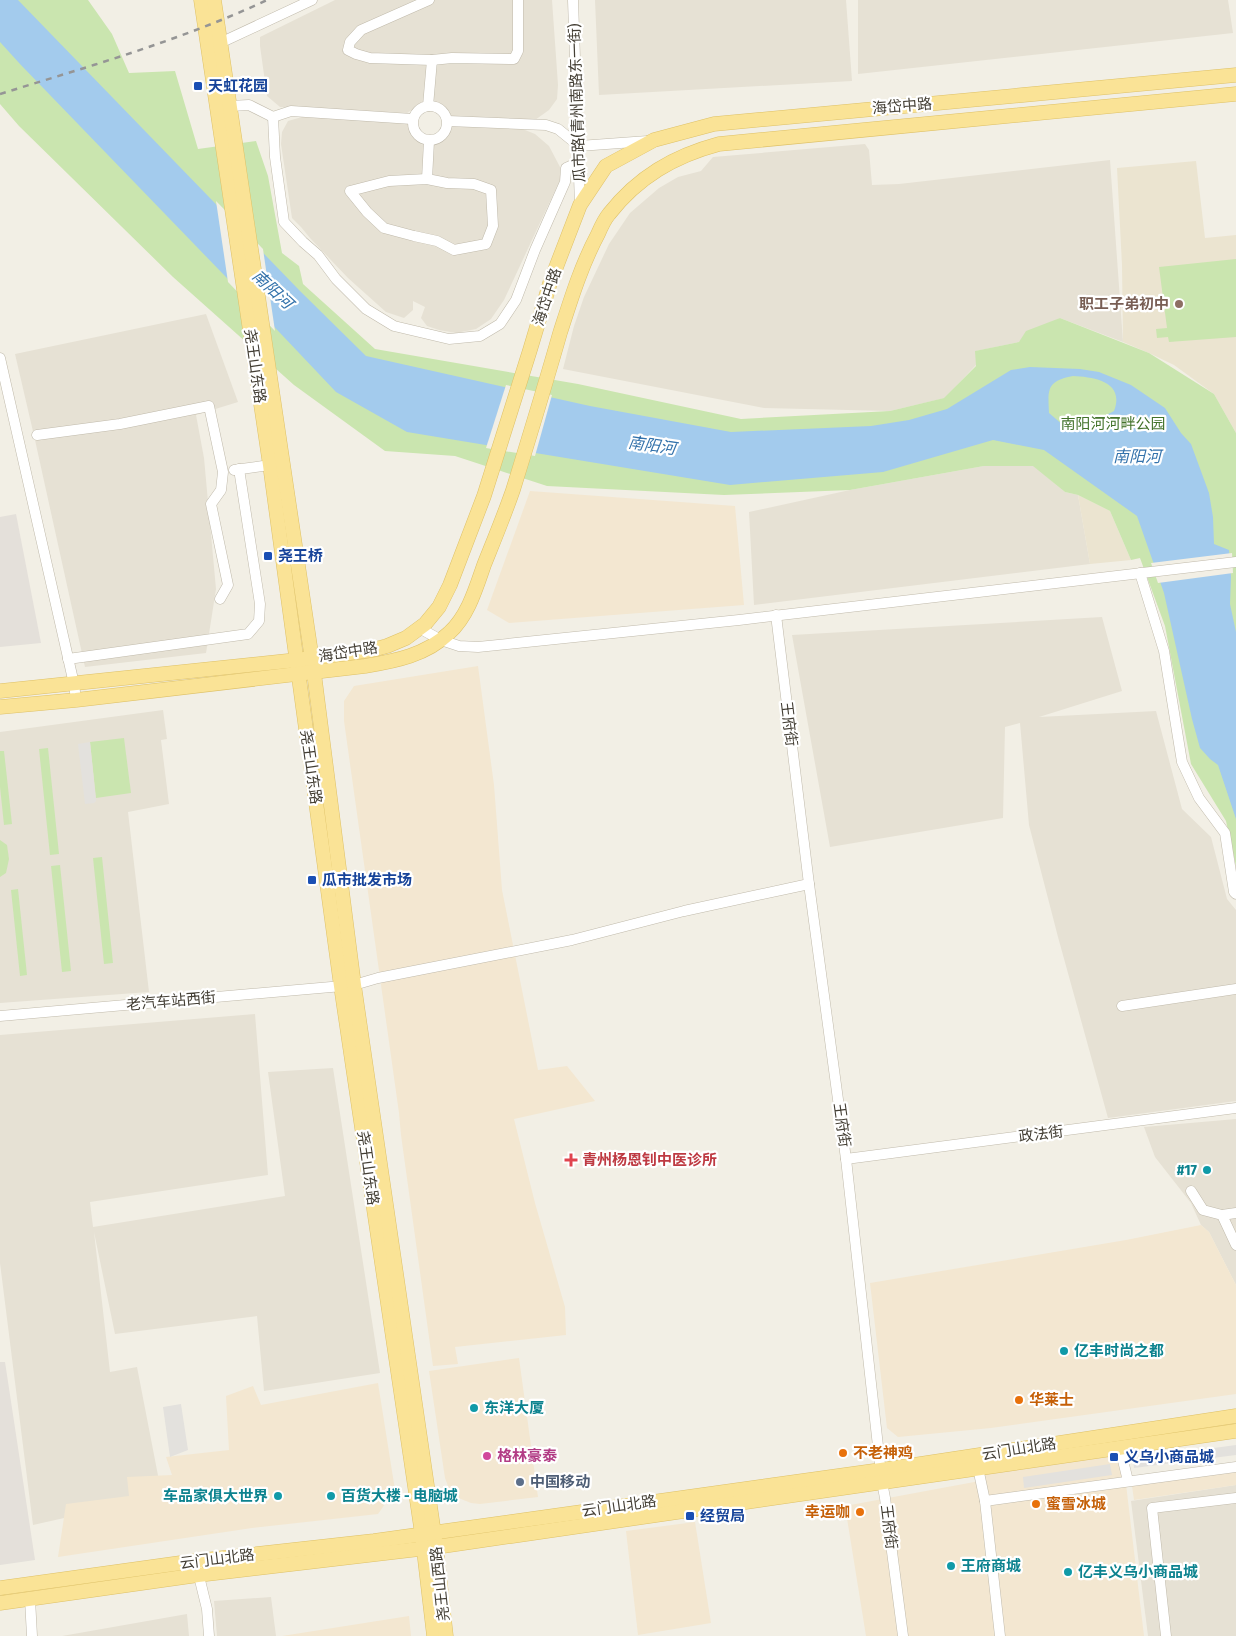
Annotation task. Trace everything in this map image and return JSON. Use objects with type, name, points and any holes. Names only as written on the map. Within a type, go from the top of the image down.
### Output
[{"type":"main road","name":"尧王山东路","points":[[202,0],[227,127],[273,458],[299,674],[348,985],[428,1533]]},
{"type":"main road","name":"尧王山东路","points":[[214,0],[230,106],[227,127]]},
{"type":"main road","name":"海岱中路","points":[[0,692],[297,660],[387,646],[406,638],[425,624],[438,607],[450,584],[484,496],[550,283],[580,205],[606,166],[654,140],[714,124],[1236,75]]},
{"type":"main road","name":"海岱中路","points":[[0,707],[76,700],[365,666],[414,655],[441,640],[456,625],[474,593],[513,490],[574,289],[590,248],[607,216],[625,195],[656,170],[676,159],[697,150],[719,144],[1236,94]]},
{"type":"main road","name":"尧王山东路","points":[[273,458],[314,672],[348,985]]},
{"type":"main road","name":"云门山北路","points":[[0,1588],[196,1568],[430,1548],[881,1476],[1236,1416]]},
{"type":"main road","name":"云门山北路","points":[[0,1603],[196,1568],[374,1540],[881,1476],[978,1468],[1236,1431]]},
{"type":"main road","name":"尧王山西路","points":[[428,1533],[446,1636]]},
{"type":"main road","name":"尧王山西路","points":[[430,1548],[434,1636]]},
{"type":"street","points":[[220,43],[312,0]]},
{"type":"street","points":[[429,0],[361,30],[350,42],[348,50],[370,58],[432,60],[458,58],[514,59],[518,51],[518,0]]},
{"type":"street","name":"瓜市路(青州南路东一街)","points":[[573,0],[580,205]]},
{"type":"street","points":[[428,106],[432,60]]},
{"type":"street","points":[[230,106],[249,105],[274,117],[291,111],[412,120]]},
{"type":"street","points":[[433,106],[442,111],[448,121],[443,135],[429,141],[415,133],[412,120],[419,109],[433,106]]},
{"type":"street","points":[[274,117],[275,157],[284,222],[318,255],[336,279],[366,309],[394,326],[449,340],[480,336],[500,324],[516,300],[535,250],[565,182],[566,168],[579,162]]},
{"type":"street","points":[[448,121],[546,125],[558,129],[579,146],[654,140]]},
{"type":"street","points":[[427,179],[429,141]]},
{"type":"street","points":[[427,179],[447,183],[474,184],[491,190],[493,226],[486,244],[454,250],[437,241],[384,228],[367,212],[350,191],[389,181],[427,179]]},
{"type":"street","points":[[0,358],[74,684],[76,700]]},
{"type":"street","points":[[37,435],[120,424],[209,406],[224,472],[221,490],[211,504],[228,585],[220,599]]},
{"type":"street","points":[[224,472],[273,458]]},
{"type":"street","points":[[68,659],[248,634],[260,622],[260,604],[239,469]]},
{"type":"street","points":[[419,628],[441,640],[459,646],[478,647],[729,621],[1236,562]]},
{"type":"street","points":[[1145,573],[1164,651],[1182,762],[1199,798],[1225,833],[1234,892],[1236,894]]},
{"type":"street","name":"王府街","points":[[776,615],[809,884],[846,1159],[881,1476],[903,1636]]},
{"type":"street","name":"老汽车站西街","points":[[0,1016],[348,985],[572,940],[684,911],[809,884]]},
{"type":"street","points":[[1122,1006],[1236,989]]},
{"type":"street","name":"政法街","points":[[846,1159],[1236,1108]]},
{"type":"street","points":[[1191,1191],[1204,1210],[1222,1215],[1236,1213]]},
{"type":"street","points":[[1222,1215],[1236,1245]]},
{"type":"street","points":[[1120,1448],[1128,1481]]},
{"type":"street","points":[[985,1501],[1236,1467]]},
{"type":"street","points":[[978,1468],[985,1501],[1000,1636]]},
{"type":"street","points":[[1166,1636],[1152,1508],[1236,1498]]},
{"type":"street","points":[[196,1568],[207,1609],[209,1636]]},
{"type":"street","points":[[30,1599],[32,1636]]},
{"type":"shaded area","points":[[335,0],[552,0],[558,85],[557,99],[549,110],[535,120],[451,116],[438,104],[422,103],[407,113],[280,107],[267,96],[260,37]]},
{"type":"shaded area","points":[[595,0],[846,0],[852,81],[599,95]]},
{"type":"shaded area","points":[[858,0],[1228,0],[1233,33],[858,74]]},
{"type":"shaded area","points":[[302,117],[407,122],[422,145],[441,142],[453,125],[520,128],[535,134],[549,146],[560,167],[560,180],[504,300],[491,319],[476,329],[456,333],[427,326],[421,318],[425,307],[413,301],[413,310],[404,318],[386,312],[348,278],[310,238],[292,218],[281,144],[282,132],[288,121]]},
{"type":"shaded area","points":[[865,144],[869,150],[872,185],[899,184],[1110,160],[1123,342],[1060,318],[1019,342],[976,351],[976,365],[945,398],[890,411],[764,408],[563,369],[584,297],[609,244],[630,213],[659,188],[678,177],[701,171],[713,157]]},
{"type":"shaded area","name":"职工子弟初中","points":[[1196,161],[1205,238],[1236,235],[1236,433],[1214,394],[1174,365],[1123,342],[1122,265],[1117,168]]},
{"type":"shaded area","points":[[206,314],[238,402],[196,415],[204,458],[216,589],[206,653],[85,667],[15,354]]},
{"type":"shaded area","points":[[984,466],[1034,466],[1065,492],[1078,495],[1090,564],[754,605],[749,512],[850,490]]},
{"type":"shaded area","points":[[530,491],[735,506],[744,605],[509,623],[487,610]]},
{"type":"shaded area","points":[[1078,495],[1110,511],[1131,560],[1090,564]]},
{"type":"shaded area","points":[[16,514],[41,643],[0,647],[0,517]]},
{"type":"shaded area","points":[[1102,617],[1122,691],[1039,717],[1156,711],[1182,809],[1211,837],[1227,899],[1236,910],[1236,1101],[1108,1118],[1029,825],[1020,723],[1005,727],[1003,818],[830,847],[792,635]]},
{"type":"shaded area","points":[[478,666],[494,785],[502,890],[538,1070],[567,1066],[595,1101],[514,1119],[535,1203],[565,1307],[566,1335],[455,1347],[458,1364],[433,1366],[344,721],[344,701],[354,686]]},
{"type":"shaded area","points":[[163,710],[167,739],[161,740],[169,804],[128,812],[149,992],[0,1003],[0,732]]},
{"type":"shaded area","points":[[90,742],[96,801],[85,804],[78,744]]},
{"type":"shaded area","points":[[255,1014],[268,1175],[90,1202],[93,1227],[285,1196],[268,1072],[333,1068],[380,1373],[264,1391],[257,1316],[115,1334],[94,1232],[110,1372],[137,1367],[162,1496],[33,1525],[0,1263],[0,1035]]},
{"type":"shaded area","points":[[1236,1119],[1236,1285],[1209,1232],[1201,1225],[1191,1203],[1155,1157],[1144,1127]]},
{"type":"shaded area","name":"亿丰时尚之都","points":[[1201,1225],[1209,1232],[1236,1285],[1236,1394],[991,1428],[898,1437],[887,1428],[870,1283],[1126,1240]]},
{"type":"shaded area","points":[[519,1358],[538,1497],[480,1504],[471,1503],[456,1497],[445,1478],[429,1371]]},
{"type":"shaded area","points":[[0,1362],[5,1362],[35,1560],[0,1565]]},
{"type":"shaded area","points":[[378,1383],[395,1490],[378,1514],[252,1528],[58,1557],[66,1504],[129,1496],[127,1477],[172,1475],[166,1457],[229,1450],[226,1396],[253,1386],[261,1405]]},
{"type":"shaded area","points":[[181,1404],[188,1450],[170,1457],[163,1407]]},
{"type":"shaded area","points":[[1236,1445],[1236,1455],[1134,1468],[1133,1459]]},
{"type":"shaded area","points":[[1118,1454],[1126,1484],[1144,1636],[866,1636],[845,1506],[985,1480],[984,1473]]},
{"type":"shaded area","points":[[1110,1464],[1112,1475],[1024,1488],[1023,1477]]},
{"type":"shaded area","points":[[1236,1471],[1236,1485],[1134,1500],[1132,1486]]},
{"type":"shaded area","points":[[1236,1485],[1236,1636],[1148,1636],[1131,1501]]},
{"type":"shaded area","points":[[695,1522],[711,1623],[638,1635],[626,1531]]},
{"type":"shaded area","points":[[271,1597],[276,1636],[217,1636],[214,1601]]},
{"type":"shaded area","points":[[187,1614],[189,1636],[62,1636]]},
{"type":"shaded area","points":[[409,1616],[411,1636],[282,1636]]},
{"type":"green space","name":"南阳河河畔公园","points":[[0,0],[88,0],[112,34],[129,73],[175,71],[198,149],[256,141],[268,176],[282,253],[299,266],[303,284],[375,349],[578,384],[741,419],[890,411],[944,398],[976,366],[975,351],[1019,342],[1026,331],[1060,318],[1149,353],[1214,394],[1236,433],[1236,866],[1226,821],[1191,764],[1165,626],[1140,558],[1131,560],[1110,511],[1078,495],[1065,492],[1033,466],[984,466],[850,490],[724,495],[547,486],[455,456],[385,451],[294,385],[173,277],[19,126],[0,104]]},
{"type":"green space","points":[[1236,259],[1236,337],[1169,342],[1168,337],[1157,338],[1156,329],[1167,328],[1159,267]]},
{"type":"green space","points":[[124,738],[131,793],[96,798],[90,742]]},
{"type":"green space","points":[[48,748],[59,854],[50,855],[39,749]]},
{"type":"green space","points":[[0,751],[4,751],[12,824],[4,825],[0,787]]},
{"type":"green space","points":[[0,840],[7,845],[9,859],[6,873],[0,877]]},
{"type":"green space","points":[[102,857],[113,963],[104,964],[93,858]]},
{"type":"green space","points":[[60,865],[71,971],[62,972],[51,866]]},
{"type":"green space","points":[[18,889],[27,975],[20,976],[11,890]]},
{"type":"water","name":"南阳河","points":[[0,0],[18,0],[301,292],[366,356],[590,406],[731,432],[871,426],[909,420],[947,409],[1011,370],[1030,367],[1080,369],[1099,372],[1131,385],[1165,408],[1181,433],[1191,444],[1209,493],[1213,517],[1214,544],[1229,550],[1230,604],[1236,632],[1236,819],[1218,765],[1200,748],[1164,593],[1137,516],[1044,450],[993,440],[883,472],[730,485],[407,432],[336,392],[0,42]],"holes":[[[1073,376],[1090,378],[1106,383],[1112,387],[1116,401],[1114,411],[1095,419],[1083,417],[1077,429],[1063,429],[1063,425],[1049,413],[1049,393],[1053,384]]]},
{"type":"pier","points":[[216,201],[263,249],[275,331],[228,282]]},
{"type":"pier","points":[[506,385],[552,395],[535,456],[486,448]]},
{"type":"pier","points":[[1232,553],[1233,573],[1158,583],[1151,563]]},
{"type":"railway","points":[[0,94],[169,40],[267,0]]},
{"type":"place","name":"天虹花园","points":[[198,86]]},
{"type":"place","name":"职工子弟初中","points":[[1179,304]]},
{"type":"place","name":"尧王桥","points":[[268,556]]},
{"type":"place","name":"瓜市批发市场","points":[[312,880]]},
{"type":"place","name":"青州杨恩钊中医诊所","points":[[571,1160]]},
{"type":"place","name":"#17","points":[[1207,1170]]},
{"type":"place","name":"亿丰时尚之都","points":[[1064,1351]]},
{"type":"place","name":"华莱士","points":[[1019,1400]]},
{"type":"place","name":"东洋大厦","points":[[474,1408]]},
{"type":"place","name":"不老神鸡","points":[[843,1453]]},
{"type":"place","name":"格林豪泰","points":[[487,1456]]},
{"type":"place","name":"义乌小商品城","points":[[1114,1457]]},
{"type":"place","name":"中国移动","points":[[520,1482]]},
{"type":"place","name":"车品家俱大世界","points":[[278,1496]]},
{"type":"place","name":"百货大楼 - 电脑城","points":[[331,1496]]},
{"type":"place","name":"蜜雪冰城","points":[[1036,1504]]},
{"type":"place","name":"幸运咖","points":[[860,1512]]},
{"type":"place","name":"经贸局","points":[[690,1516]]},
{"type":"place","name":"王府商城","points":[[951,1566]]},
{"type":"place","name":"亿丰义乌小商品城","points":[[1068,1572]]}]
